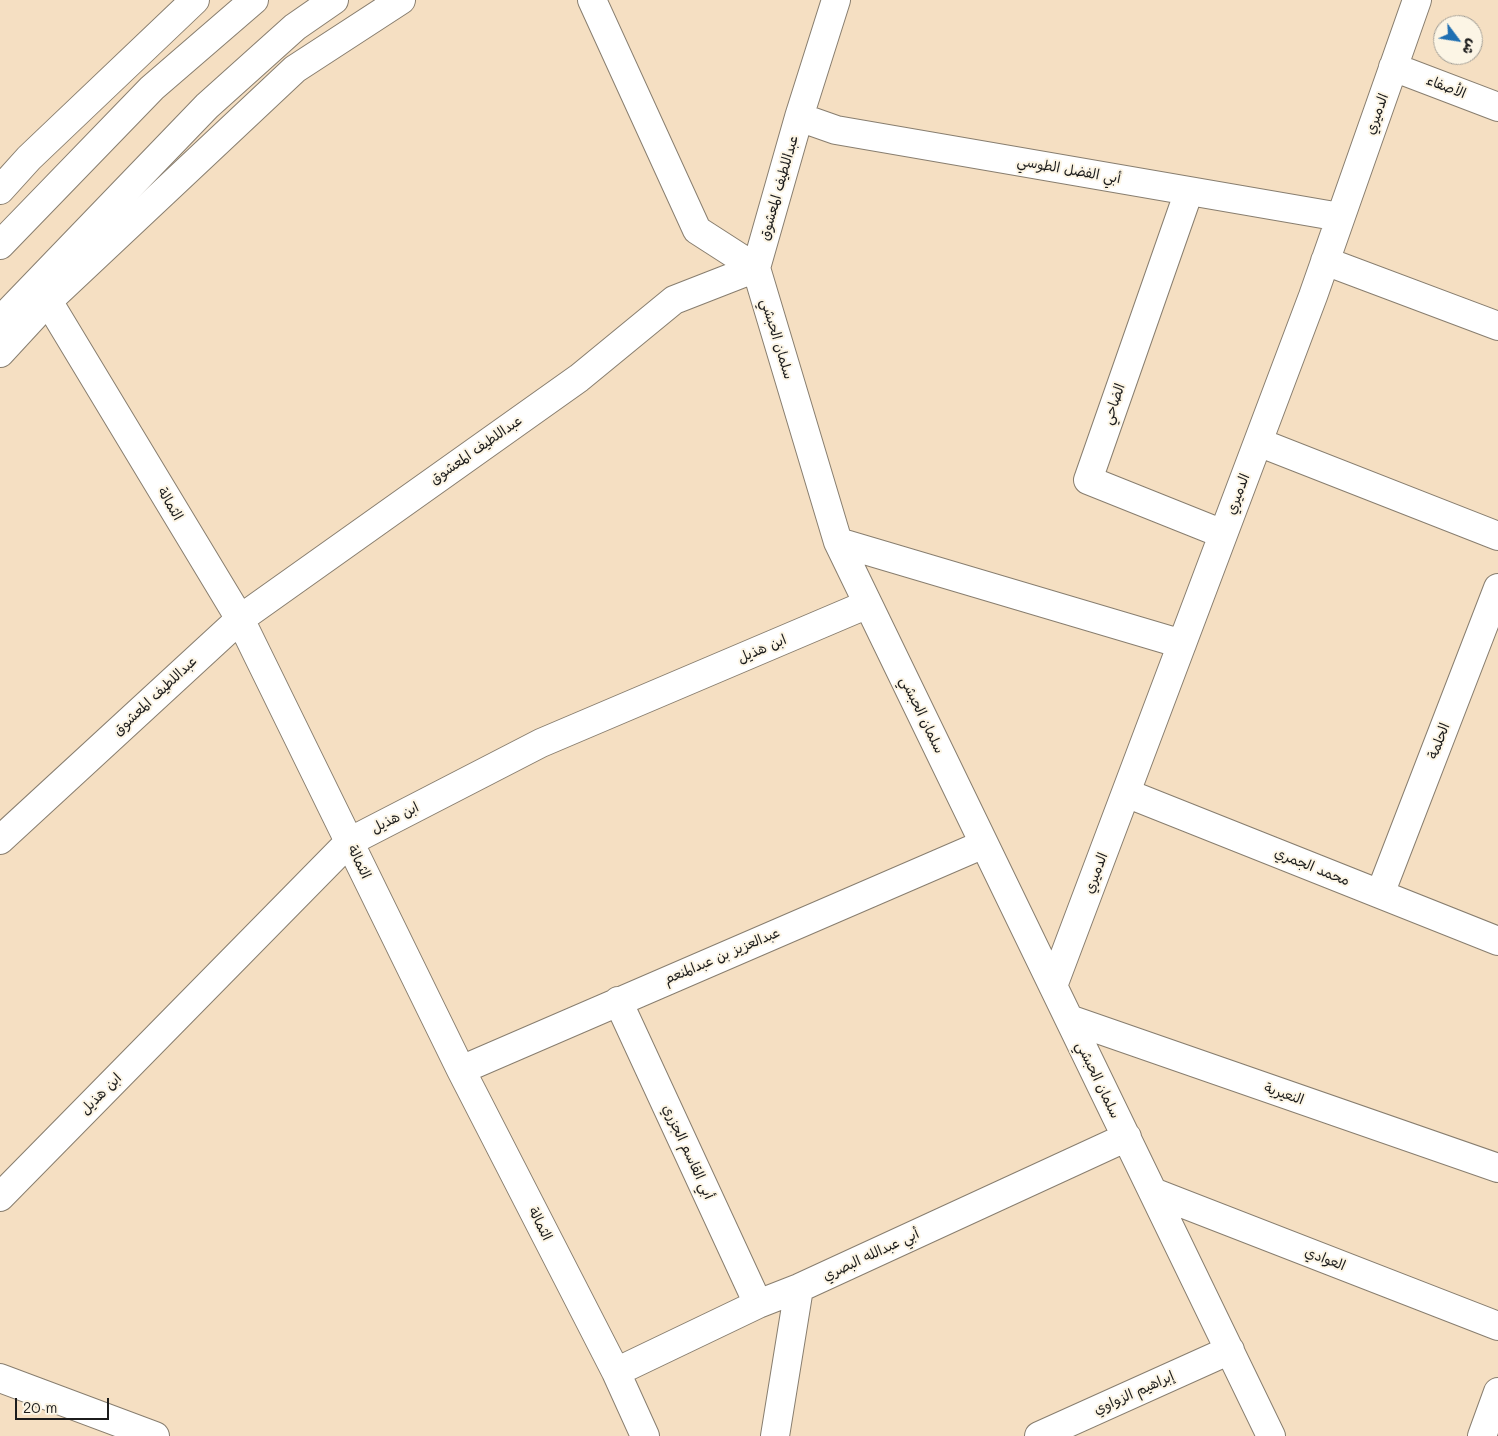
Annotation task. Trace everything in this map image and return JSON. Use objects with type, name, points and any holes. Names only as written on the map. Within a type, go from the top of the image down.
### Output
[{"type":"main road","points":[[0,190],[29,158],[195,0]]},
{"type":"main road","points":[[0,245],[152,88],[254,0]]},
{"type":"main road","points":[[0,321],[207,106],[294,27],[334,0]]},
{"type":"main road","points":[[0,353],[48,301],[295,69],[401,0]]},
{"type":"main road","points":[[592,0],[697,230],[756,268]]},
{"type":"main road","name":"عبداللطيف المعشوق","points":[[3,831],[240,619],[579,378],[674,300],[756,268],[799,117],[836,0]]},
{"type":"main road","name":"الدميري","points":[[1053,986],[1325,261],[1417,0]]},
{"type":"main road","name":"الأصفاء","points":[[1393,67],[1498,107]]},
{"type":"main road","name":"أبي الفضل الطوسي","points":[[799,117],[836,130],[1340,217]]},
{"type":"main road","name":"الضاحي","points":[[1189,191],[1088,480],[1223,534]]},
{"type":"main road","points":[[1325,261],[1498,326]]},
{"type":"main road","name":"سلمان الحبشي","points":[[756,268],[838,542],[1272,1436]]},
{"type":"main road","name":"الثمالة","points":[[48,301],[240,619],[461,1070],[616,1372],[645,1436]]},
{"type":"main road","points":[[1258,442],[1498,536]]},
{"type":"main road","points":[[838,542],[1182,644]]},
{"type":"main road","name":"الحلمة","points":[[1380,894],[1498,588]]},
{"type":"main road","name":"ابن هذيل","points":[[0,1197],[349,842],[541,743],[868,604]]},
{"type":"main road","name":"محمد الجمري","points":[[1126,793],[1498,941]]},
{"type":"main road","name":"عبدالعزيز بن عبدالمنعم","points":[[461,1070],[984,844]]},
{"type":"main road","name":"أبي القاسم الجزري","points":[[618,1001],[758,1304]]},
{"type":"main road","name":"النعيرية","points":[[1069,1019],[1498,1168]]},
{"type":"main road","name":"أبي عبدالله البصري","points":[[616,1372],[758,1304],[799,1288],[1126,1137]]},
{"type":"main road","name":"العوادي","points":[[1153,1192],[1498,1326]]},
{"type":"main road","points":[[775,1436],[799,1288]]},
{"type":"main road","name":"إبراهيم الزواوي","points":[[1039,1436],[1230,1350]]},
{"type":"main road","points":[[0,1378],[155,1436]]},
{"type":"main road","points":[[1482,1436],[1498,1392]]}]
